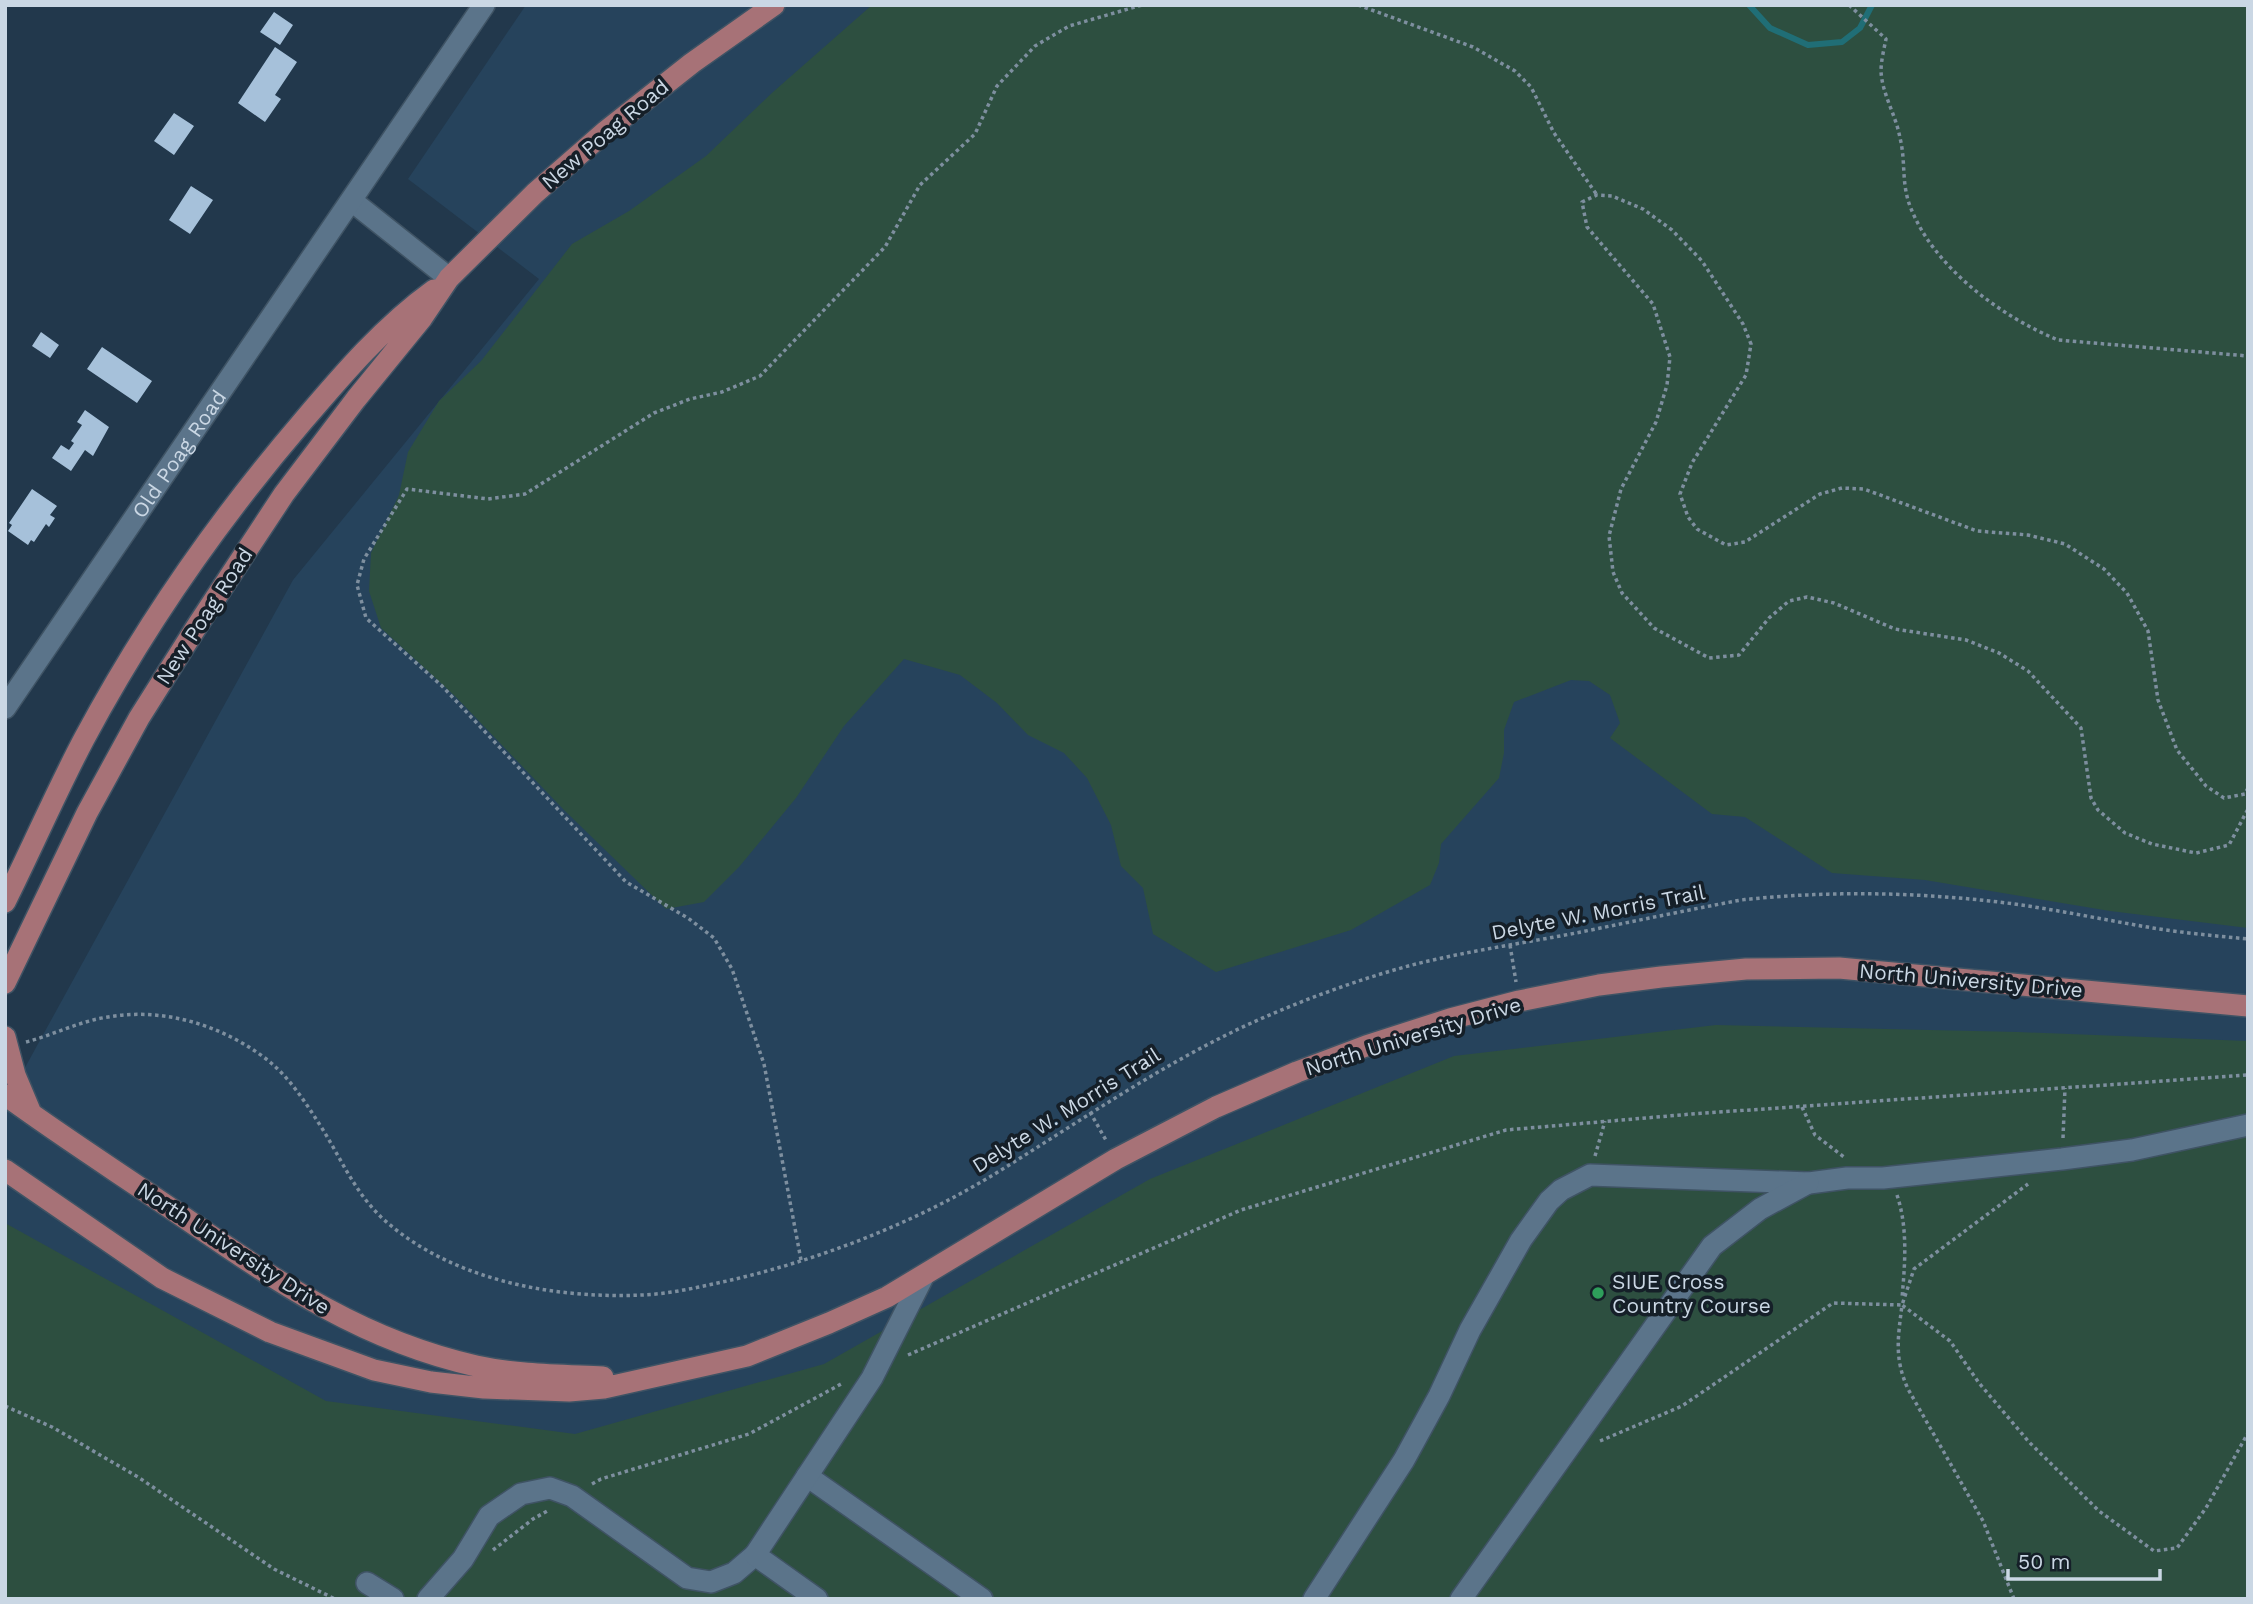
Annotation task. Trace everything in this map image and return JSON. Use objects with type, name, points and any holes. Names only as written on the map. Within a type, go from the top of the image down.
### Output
[{"type":"main road","name":"New Poag Road","points":[[5,902],[84,739],[132,654],[223,517],[295,430],[366,350],[408,309],[449,278],[509,218],[606,131],[692,63],[774,5]]},
{"type":"main road","name":"New Poag Road","points":[[5,984],[87,813],[139,718],[182,649],[285,494],[356,399],[422,318],[449,278]]},
{"type":"main road","name":"North University Drive","points":[[5,1170],[162,1278],[270,1332],[363,1367],[431,1382],[536,1391],[569,1391],[604,1388],[747,1356],[887,1297],[1116,1159],[1216,1107],[1297,1072],[1402,1034],[1519,1001],[1599,985],[1661,977],[1746,969],[1839,968],[2248,1006]]},
{"type":"main road","points":[[6,1042],[15,1075],[32,1115]]},
{"type":"main road","name":"North University Drive","points":[[5,1095],[282,1285],[333,1314],[387,1338],[477,1366],[512,1371],[647,1378]]},
{"type":"street","name":"Old Poag Road","points":[[5,708],[484,5]]},
{"type":"street","points":[[352,201],[449,278]]},
{"type":"street","points":[[1314,1599],[1404,1460],[1439,1396],[1470,1330],[1521,1240],[1549,1200],[1561,1190],[1590,1175],[1809,1183],[1927,1174],[2132,1150],[2248,1125]]},
{"type":"street","points":[[1461,1599],[1712,1246],[1760,1209],[1809,1183]]},
{"type":"street","points":[[428,1599],[463,1559],[489,1516],[522,1494],[550,1488],[572,1496],[687,1577],[710,1582],[734,1573],[755,1555],[878,1367],[923,1277]]},
{"type":"street","points":[[807,1476],[982,1599]]},
{"type":"street","points":[[755,1555],[817,1599]]},
{"type":"street","points":[[367,1583],[393,1599]]},
{"type":"path","points":[[801,1261],[764,1064],[732,969],[714,938],[688,918],[626,882],[442,686],[366,618],[357,584],[364,559],[407,489],[488,499],[525,494],[654,413],[690,399],[722,392],[760,376],[885,247],[920,185],[975,134],[997,86],[1035,46],[1069,26],[1142,5]]},
{"type":"path","points":[[1358,5],[1474,47],[1515,71],[1531,87],[1554,133],[1597,195]]},
{"type":"path","points":[[1849,5],[1886,39],[1881,71],[1901,142],[1903,180],[1923,236],[1972,286],[2003,313],[2028,328],[2058,340],[2248,356]]},
{"type":"path","points":[[2248,788],[2245,794],[2224,798],[2206,786],[2177,750],[2158,700],[2148,631],[2127,593],[2104,569],[2065,544],[2028,535],[1976,531],[1864,489],[1842,488],[1820,494],[1745,542],[1726,545],[1697,529],[1688,517],[1680,494],[1692,463],[1746,375],[1751,344],[1743,324],[1702,261],[1672,230],[1643,209],[1612,196],[1597,195],[1582,202],[1587,227],[1653,304],[1670,358],[1667,385],[1656,422],[1621,489],[1609,536],[1613,572],[1622,593],[1654,628],[1709,659],[1739,655],[1769,618],[1789,601],[1807,597],[1834,603],[1895,629],[1966,640],[1999,653],[2028,671],[2081,728],[2091,798],[2098,810],[2125,833],[2151,844],[2196,853],[2229,845],[2248,809]]},
{"type":"path","name":"Delyte W. Morris Trail","points":[[6,1042],[107,1017],[130,1015],[183,1019],[226,1034],[271,1063],[288,1080],[321,1126],[357,1189],[380,1216],[407,1238],[467,1269],[497,1279],[559,1292],[645,1295],[692,1289],[801,1261],[921,1213],[990,1177],[1090,1112],[1185,1056],[1259,1020],[1336,989],[1414,965],[1741,900],[1844,893],[1907,894],[1990,901],[2155,928],[2248,939]]},
{"type":"path","points":[[1510,945],[1519,1001]]},
{"type":"path","points":[[878,1367],[1241,1210],[1506,1130],[2248,1076]]},
{"type":"path","points":[[2062,1159],[2065,1088]]},
{"type":"path","points":[[1090,1112],[1116,1159]]},
{"type":"path","points":[[1590,1175],[1605,1121]]},
{"type":"path","points":[[2014,1599],[1983,1521],[1908,1389],[1899,1369],[1898,1346],[1902,1305],[1914,1269],[2030,1183]]},
{"type":"path","points":[[1592,1444],[1682,1406],[1833,1303],[1902,1305],[1950,1341],[1979,1383],[2029,1442],[2099,1511],[2154,1551],[2177,1548],[2206,1508],[2248,1433]]},
{"type":"path","points":[[493,1550],[533,1519],[600,1479],[749,1434],[845,1382]]},
{"type":"path","points":[[5,1406],[52,1427],[138,1477],[274,1569],[335,1599]]},
{"type":"shaded area","points":[[526,5],[2248,5],[2248,1599],[5,1599],[5,1104],[293,580],[539,279],[408,179]]},
{"type":"green space","points":[[872,5],[2248,5],[2248,928],[2110,911],[1925,880],[1832,873],[1745,817],[1712,814],[1610,738],[1620,723],[1610,695],[1589,681],[1571,680],[1514,702],[1504,730],[1504,753],[1499,778],[1441,844],[1439,863],[1430,885],[1351,930],[1216,972],[1153,934],[1143,888],[1121,866],[1111,825],[1087,778],[1064,753],[1028,735],[997,703],[960,675],[904,659],[844,726],[796,798],[739,867],[704,902],[666,909],[564,810],[456,697],[381,628],[369,591],[371,553],[399,495],[408,452],[439,401],[481,361],[572,244],[629,211],[706,156],[773,92]]},
{"type":"green space","name":"SIUE Cross Country Course","points":[[1716,1025],[2248,1041],[2248,1599],[5,1599],[5,1223],[326,1401],[575,1434],[824,1364],[1150,1179],[1454,1056]]},
{"type":"building","points":[[274,12],[293,25],[280,45],[260,32]]},
{"type":"building","points":[[275,47],[297,62],[275,95],[281,99],[265,122],[238,103]]},
{"type":"building","points":[[174,113],[194,126],[174,155],[154,141]]},
{"type":"building","points":[[191,186],[213,200],[190,234],[169,220]]},
{"type":"building","points":[[41,332],[59,345],[50,358],[32,346]]},
{"type":"building","points":[[102,347],[152,381],[137,403],[87,369]]},
{"type":"building","points":[[85,410],[109,427],[93,456],[85,450],[71,471],[52,458],[61,445],[69,450],[74,443],[71,441],[82,425],[77,422]]},
{"type":"building","points":[[32,489],[57,506],[50,515],[55,518],[49,527],[46,524],[34,542],[31,540],[28,545],[8,531],[12,525],[9,523]]},
{"type":"waterway","points":[[1749,5],[1770,28],[1808,45],[1842,42],[1860,28],[1872,5]]},
{"type":"place","name":"SIUE Cross Country Course","points":[[1598,1293]]}]
